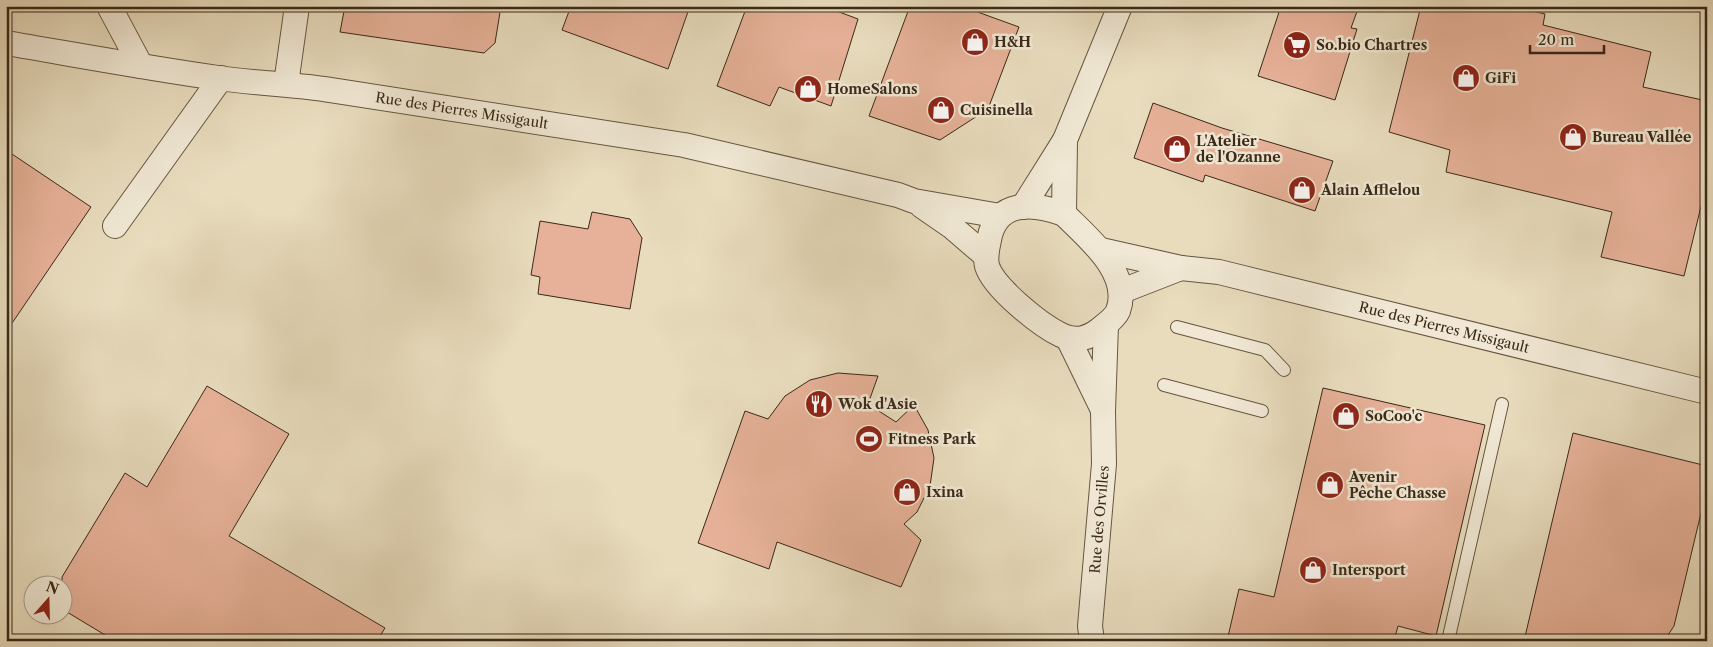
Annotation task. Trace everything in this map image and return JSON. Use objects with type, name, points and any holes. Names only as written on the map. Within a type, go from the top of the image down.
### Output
[{"type":"street","points":[[109,6],[141,66]]},
{"type":"street","points":[[286,84],[297,6]]},
{"type":"street","points":[[1023,207],[1065,140],[1120,6]]},
{"type":"street","name":"Rue des Pierres Missigault","points":[[6,43],[220,78],[286,84],[684,145],[898,195],[914,201],[1000,216]]},
{"type":"street","points":[[115,226],[220,78]]},
{"type":"street","points":[[1064,214],[1065,140]]},
{"type":"street","name":"Rue des Pierres Missigault","points":[[914,201],[951,226],[986,256]]},
{"type":"street","points":[[1033,205],[1049,208],[1064,214],[1100,250],[1122,291],[1117,312],[1106,325],[1092,335],[1080,339],[1068,338],[1051,330],[1003,290],[991,274],[986,256],[990,234],[1000,216],[1014,208],[1033,205]]},
{"type":"street","name":"Rue des Pierres Missigault","points":[[1100,250],[1181,268],[1228,275],[1707,392]]},
{"type":"street","points":[[1122,291],[1181,268]]},
{"type":"street","name":"Rue des Orvilles","points":[[1089,636],[1104,464],[1103,412],[1106,325]]},
{"type":"street","name":"Rue des Orvilles","points":[[1068,338],[1103,412]]},
{"type":"lane","points":[[1177,327],[1265,350],[1284,370]]},
{"type":"lane","points":[[1164,385],[1262,411]]},
{"type":"lane","points":[[1448,641],[1502,404]]},
{"type":"building","points":[[345,6],[501,6],[495,43],[484,53],[340,32]]},
{"type":"building","points":[[571,6],[690,6],[668,69],[562,30]]},
{"type":"building","points":[[747,6],[823,6],[858,19],[831,106],[779,87],[770,106],[717,86]]},
{"type":"building","points":[[910,6],[961,6],[1019,27],[988,109],[940,140],[869,116]]},
{"type":"building","points":[[1281,6],[1359,6],[1351,28],[1357,29],[1335,100],[1258,76]]},
{"type":"building","points":[[1421,6],[1512,6],[1545,14],[1543,25],[1651,52],[1643,87],[1707,101],[1707,182],[1684,276],[1601,257],[1612,212],[1446,172],[1450,150],[1389,132]]},
{"type":"building","points":[[1153,103],[1222,128],[1333,161],[1315,211],[1205,175],[1203,182],[1134,158]]},
{"type":"building","points":[[6,150],[91,207],[6,332]]},
{"type":"building","points":[[592,212],[630,219],[642,238],[630,309],[538,294],[540,277],[531,275],[540,221],[588,229]]},
{"type":"building","points":[[838,373],[878,376],[868,404],[896,422],[914,405],[928,430],[934,458],[930,486],[917,512],[904,524],[921,540],[901,587],[777,542],[769,569],[698,543],[745,411],[768,419],[785,396],[810,380]]},
{"type":"building","points":[[207,386],[289,434],[229,536],[385,628],[377,641],[115,641],[72,615],[72,574],[64,574],[125,473],[147,487]]},
{"type":"building","points":[[1323,388],[1485,425],[1436,636],[1398,626],[1394,641],[1227,641],[1239,589],[1274,597]]},
{"type":"building","points":[[1573,433],[1707,466],[1707,488],[1674,626],[1664,641],[1524,641]]},
{"type":"place","name":"H&H","points":[[975,42]]},
{"type":"place","name":"So.bio Chartres","points":[[1297,45]]},
{"type":"place","name":"GiFi","points":[[1466,78]]},
{"type":"place","name":"HomeSalons","points":[[808,89]]},
{"type":"place","name":"Cuisinella","points":[[941,110]]},
{"type":"place","name":"Bureau Vallée","points":[[1573,137]]},
{"type":"place","name":"L'Atelier de l'Ozanne","points":[[1177,149]]},
{"type":"place","name":"Alain Afflelou","points":[[1302,190]]},
{"type":"place","name":"Wok d'Asie","points":[[819,404]]},
{"type":"place","name":"SoCoo'c","points":[[1346,416]]},
{"type":"place","name":"Fitness Park","points":[[869,439]]},
{"type":"place","name":"Avenir Pêche Chasse","points":[[1330,485]]},
{"type":"place","name":"Ixina","points":[[907,492]]},
{"type":"place","name":"Intersport","points":[[1313,570]]}]
